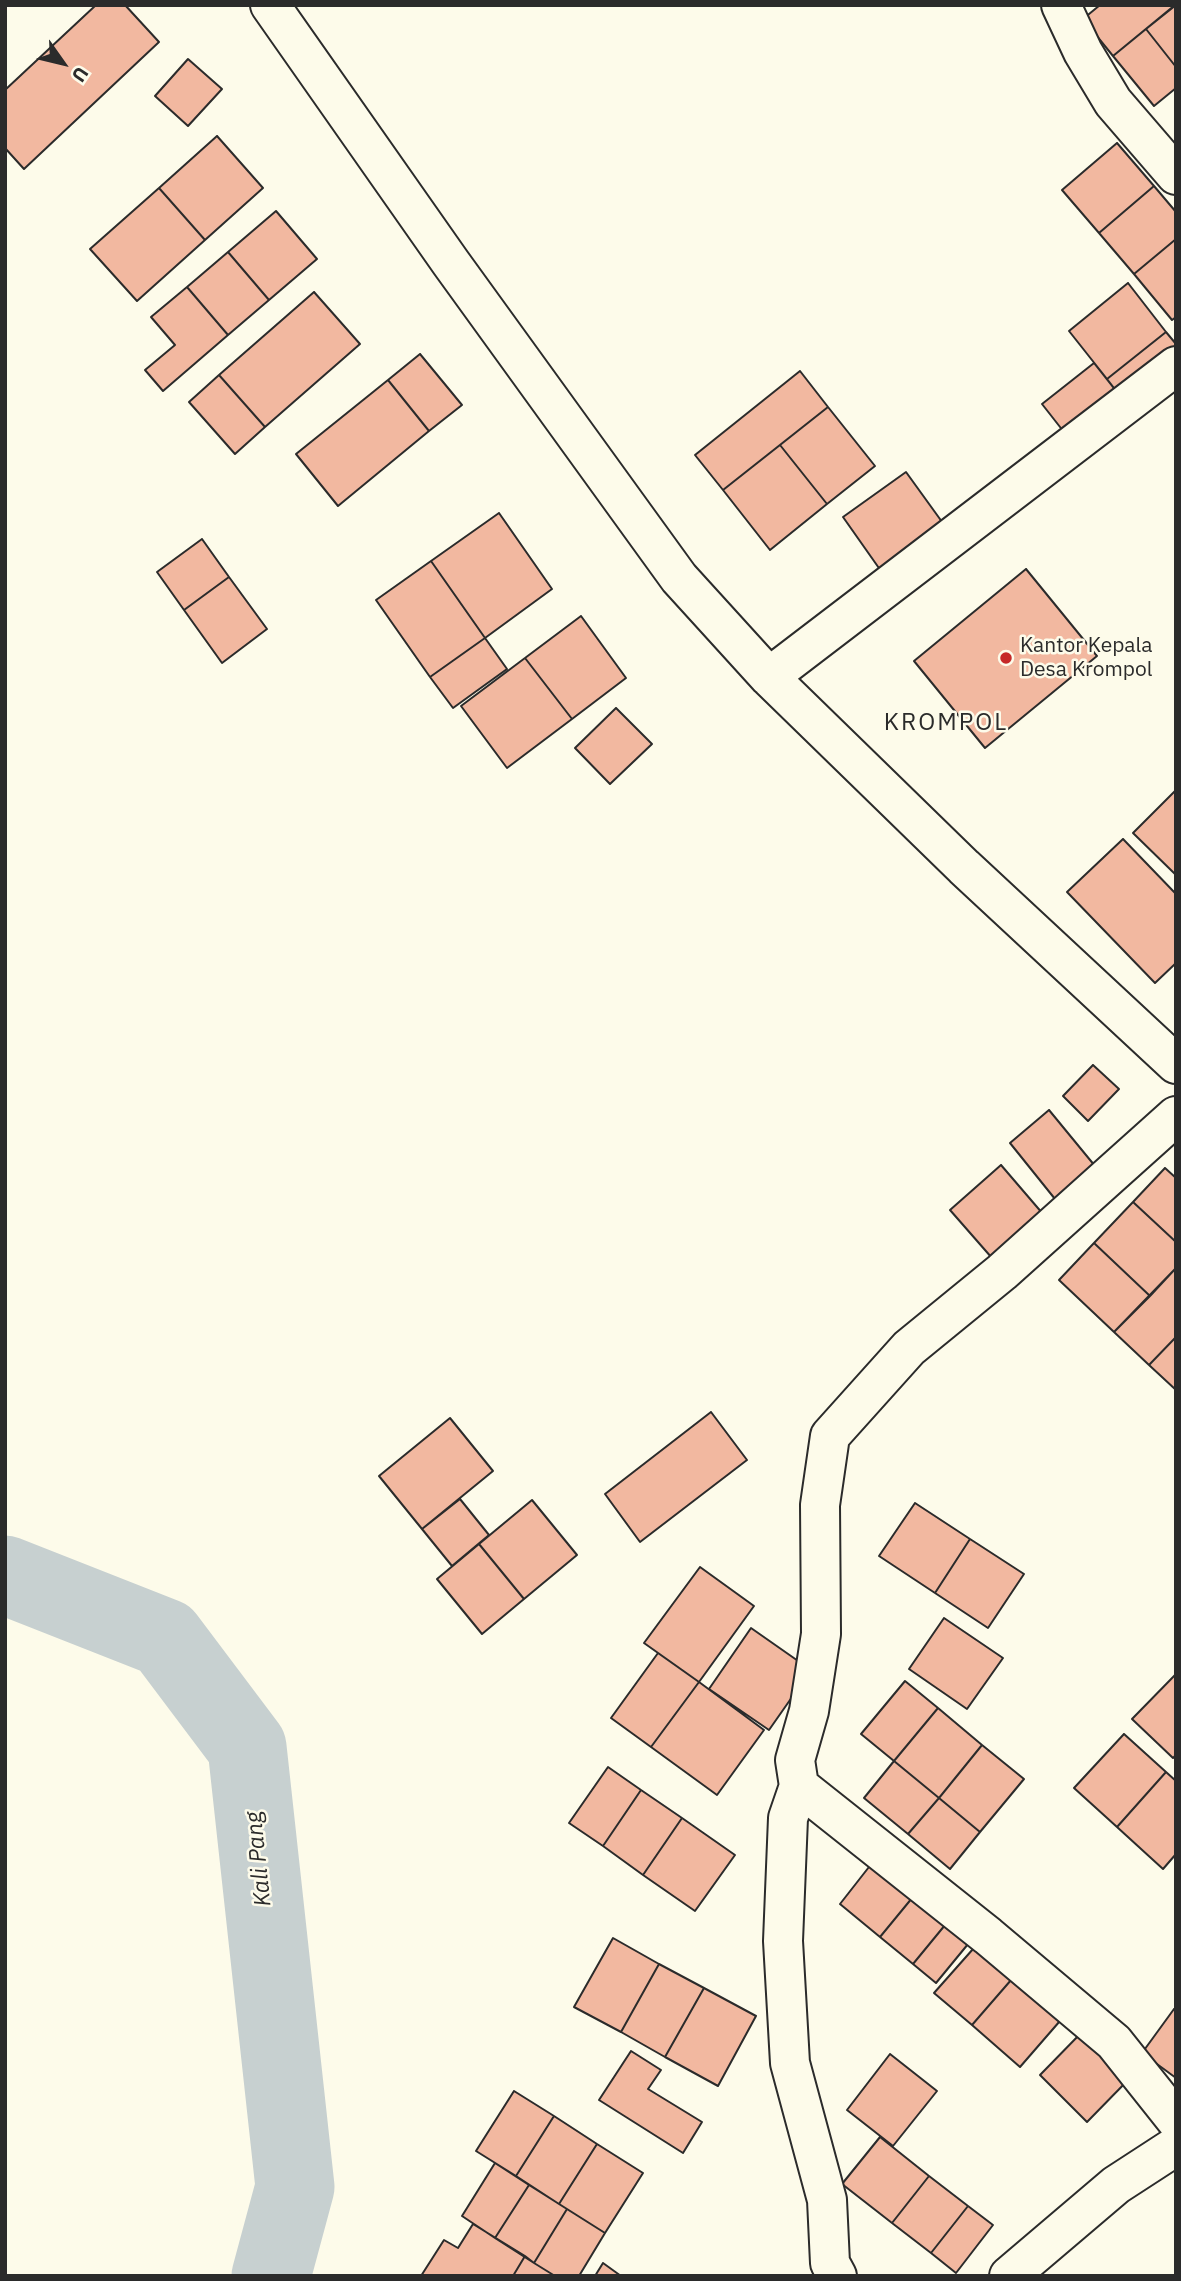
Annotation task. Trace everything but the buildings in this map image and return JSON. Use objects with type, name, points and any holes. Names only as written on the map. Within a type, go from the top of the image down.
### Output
[{"type":"street","points":[[270,5],[451,263],[679,578],[769,677],[964,867],[1176,1064]]},
{"type":"street","points":[[1061,5],[1083,52],[1113,102],[1176,175]]},
{"type":"street","points":[[769,677],[1176,366]]},
{"type":"street","points":[[837,2276],[830,2263],[827,2200],[790,2063],[783,1941],[788,1818],[799,1786],[795,1760],[809,1712],[821,1634],[820,1505],[830,1436],[909,1349],[1002,1272],[1176,1116]]},
{"type":"street","points":[[799,1786],[988,1936],[1114,2042],[1176,2120]]},
{"type":"street","points":[[1009,2276],[1116,2185],[1176,2146]]},
{"type":"waterway","name":"Kali Pang","points":[[5,1575],[165,1638],[247,1747],[295,2187],[271,2276]]},
{"type":"place","name":"Kantor Kepala Desa Krompol","points":[[1006,658]]},
{"type":"district","name":"KROMPOL","points":[[946,723]]}]
